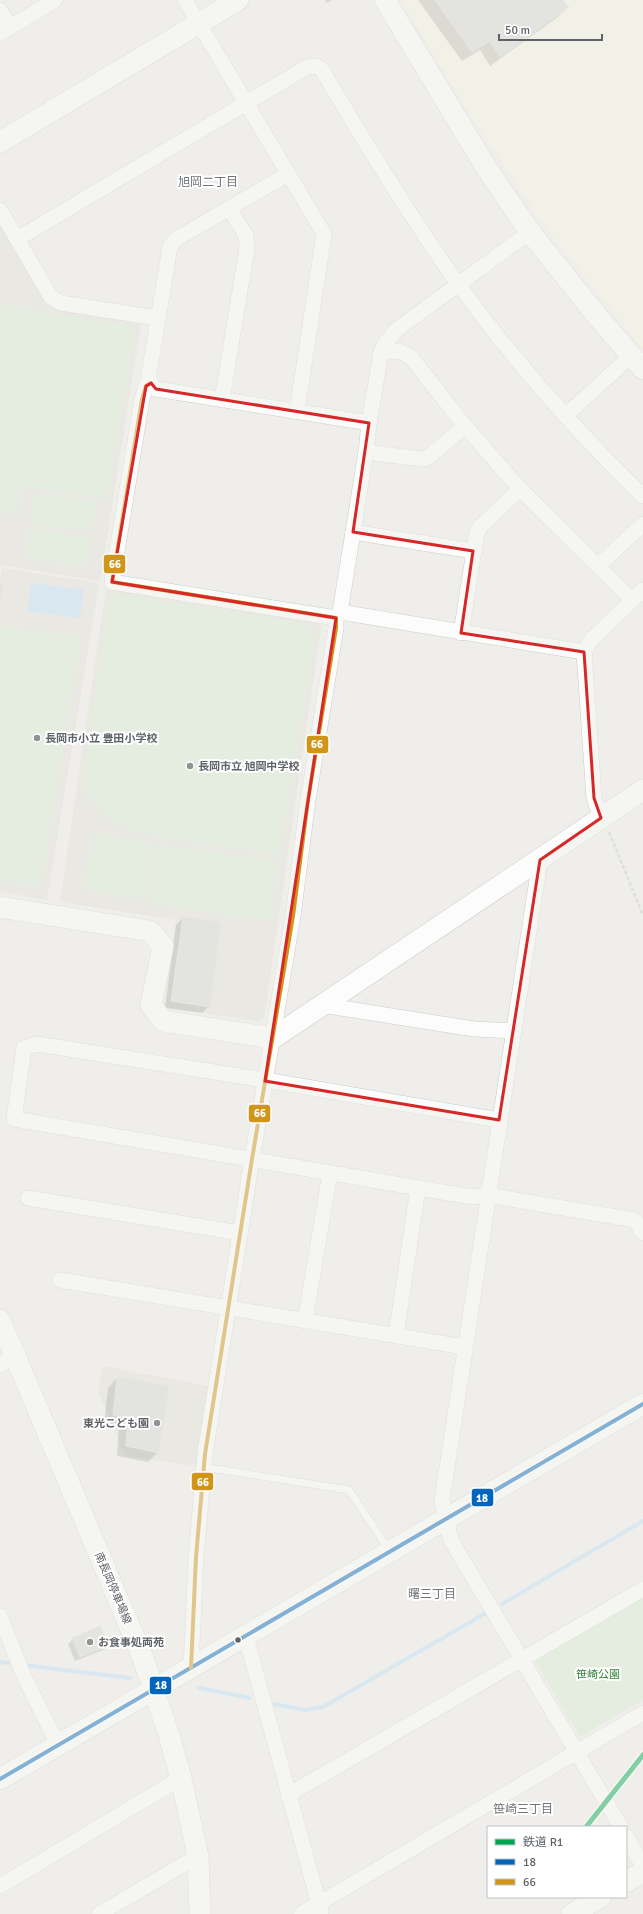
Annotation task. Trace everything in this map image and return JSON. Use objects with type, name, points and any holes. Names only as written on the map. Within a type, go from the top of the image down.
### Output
[{"type":"street","points":[[0,10],[5,30],[55,0]]},
{"type":"street","points":[[185,0],[324,234],[297,411]]},
{"type":"street","points":[[0,142],[238,0]]},
{"type":"street","points":[[384,0],[487,169],[530,232],[637,362],[565,416]]},
{"type":"street","points":[[17,238],[307,67],[316,66],[322,70],[396,192],[459,285],[519,362],[565,416],[607,461],[643,496]]},
{"type":"street","points":[[288,174],[173,242],[170,247],[157,318],[149,374],[151,383],[156,389],[369,423]]},
{"type":"street","points":[[222,400],[247,248],[246,235],[229,209]]},
{"type":"street","points":[[0,210],[51,298],[61,303],[157,318]]},
{"type":"street","points":[[191,1668],[194,1591],[204,1467],[240,1233],[294,908],[308,800],[353,532],[381,353],[384,345],[396,330],[530,232]]},
{"type":"street","points":[[381,353],[398,351],[410,356],[465,426],[520,489],[632,600]]},
{"type":"street","points":[[151,383],[146,386],[142,399],[112,582],[584,652]]},
{"type":"street","points":[[366,452],[421,459],[427,458],[465,426]]},
{"type":"street","points":[[461,633],[477,532],[481,526],[520,489]]},
{"type":"street","points":[[598,566],[643,524]]},
{"type":"street","points":[[353,532],[473,551]]},
{"type":"street","points":[[600,818],[594,798],[584,652],[592,639],[643,590]]},
{"type":"street","points":[[0,907],[150,931],[163,946],[151,1005],[163,1021],[273,1038],[643,790]]},
{"type":"street","points":[[540,860],[487,1195],[442,1500],[445,1520],[451,1540],[523,1659],[620,1826]]},
{"type":"street","points":[[322,1005],[474,1029],[513,1030]]},
{"type":"street","points":[[499,1120],[37,1044],[24,1048],[14,1119],[472,1197],[487,1195],[635,1220],[643,1233]]},
{"type":"street","points":[[305,1321],[330,1173]]},
{"type":"street","points":[[396,1336],[418,1188]]},
{"type":"street","points":[[28,1198],[240,1233]]},
{"type":"street","points":[[60,1280],[464,1347]]},
{"type":"street","name":"南長岡停車場線","points":[[0,1320],[8,1361],[140,1651],[154,1690],[181,1778],[198,1856],[200,1914]]},
{"type":"street","points":[[4,1771],[58,1745],[154,1690],[643,1404]]},
{"type":"street","points":[[288,1796],[643,1589]]},
{"type":"street","points":[[0,1616],[24,1676],[58,1745]]},
{"type":"street","points":[[246,1637],[288,1796],[320,1909]]},
{"type":"street","points":[[301,1914],[320,1909],[577,1751],[643,1713]]},
{"type":"street","points":[[0,1886],[181,1778]]},
{"type":"street","points":[[627,1838],[643,1866]]},
{"type":"street","points":[[99,1914],[198,1856]]},
{"type":"street","points":[[627,1881],[643,1872]]},
{"type":"street","points":[[572,1914],[599,1898]]},
{"type":"lane","points":[[204,1467],[349,1490],[390,1552]]},
{"type":"path","points":[[600,818],[609,832],[643,915]]},
{"type":"highlighted area","points":[[151,383],[156,389],[369,423],[353,532],[473,551],[461,633],[584,652],[594,798],[601,818],[540,860],[499,1120],[265,1081],[336,618],[112,582],[146,386]]},
{"type":"shaded area","points":[[401,0],[643,0],[643,349],[543,223],[465,106]]},
{"type":"shaded area","points":[[0,223],[51,308],[141,323],[100,581],[0,565]]},
{"type":"shaded area","name":"長岡市小立 豊田小学校","points":[[2,568],[99,583],[47,900],[0,892],[0,581]]},
{"type":"shaded area","name":"長岡市立 旭岡中学校","points":[[106,588],[322,621],[264,1018],[257,1021],[164,1007],[176,920],[60,902]]},
{"type":"shaded area","name":"東光こども園","points":[[103,1366],[209,1386],[197,1466],[125,1456],[98,1391]]},
{"type":"green space","points":[[0,304],[135,327],[107,500],[22,486],[18,514],[0,511]]},
{"type":"green space","points":[[34,493],[96,502],[91,532],[30,523]]},
{"type":"green space","points":[[28,528],[90,537],[86,567],[24,558]]},
{"type":"green space","name":"長岡市立 旭岡中学校","points":[[110,593],[304,623],[315,638],[279,856],[165,839],[134,831],[109,819],[82,789]]},
{"type":"green space","name":"長岡市小立 豊田小学校","points":[[0,625],[81,637],[41,887],[0,880]]},
{"type":"green space","points":[[94,832],[156,844],[148,900],[82,891]]},
{"type":"green space","points":[[159,844],[278,861],[270,921],[151,905]]},
{"type":"green space","name":"笹崎公園","points":[[643,1597],[643,1700],[580,1737],[534,1659]]},
{"type":"water","points":[[31,583],[84,590],[80,618],[28,611]]},
{"type":"building","points":[[435,0],[563,0],[569,7],[500,57],[490,41],[472,52]]},
{"type":"building","points":[[0,584],[3,584],[0,604]]},
{"type":"building","points":[[183,917],[221,922],[210,1007],[171,1001]]},
{"type":"building","name":"東光こども園","points":[[117,1377],[169,1386],[159,1453],[126,1446],[128,1419],[113,1415]]},
{"type":"building","name":"お食事処両苑","points":[[100,1626],[108,1646],[80,1657],[72,1638]]},
{"type":"waterway","points":[[502,1604],[643,1521]]},
{"type":"waterway","points":[[274,1704],[305,1710],[323,1707],[486,1613]]},
{"type":"waterway","points":[[0,1662],[16,1664]]},
{"type":"waterway","points":[[23,1665],[130,1678]]},
{"type":"waterway","points":[[199,1688],[250,1698]]},
{"type":"rail line","name":"R1","points":[[587,1826],[643,1755]]},
{"type":"transit line","name":"66","points":[[151,383],[146,386],[142,399],[112,582],[336,618],[336,628],[308,800],[293,916],[252,1159],[205,1454],[196,1557],[191,1668]]},
{"type":"transit line","name":"18","points":[[0,1779],[643,1404]]},
{"type":"place","name":"長岡市小立 豊田小学校","points":[[37,738]]},
{"type":"place","name":"長岡市立 旭岡中学校","points":[[190,766]]},
{"type":"place","name":"東光こども園","points":[[157,1423]]},
{"type":"place","name":"お食事処両苑","points":[[90,1642]]},
{"type":"district","name":"旭岡二丁目","points":[[208,182]]},
{"type":"district","name":"曙三丁目","points":[[432,1594]]},
{"type":"district","name":"笹崎三丁目","points":[[523,1809]]}]
